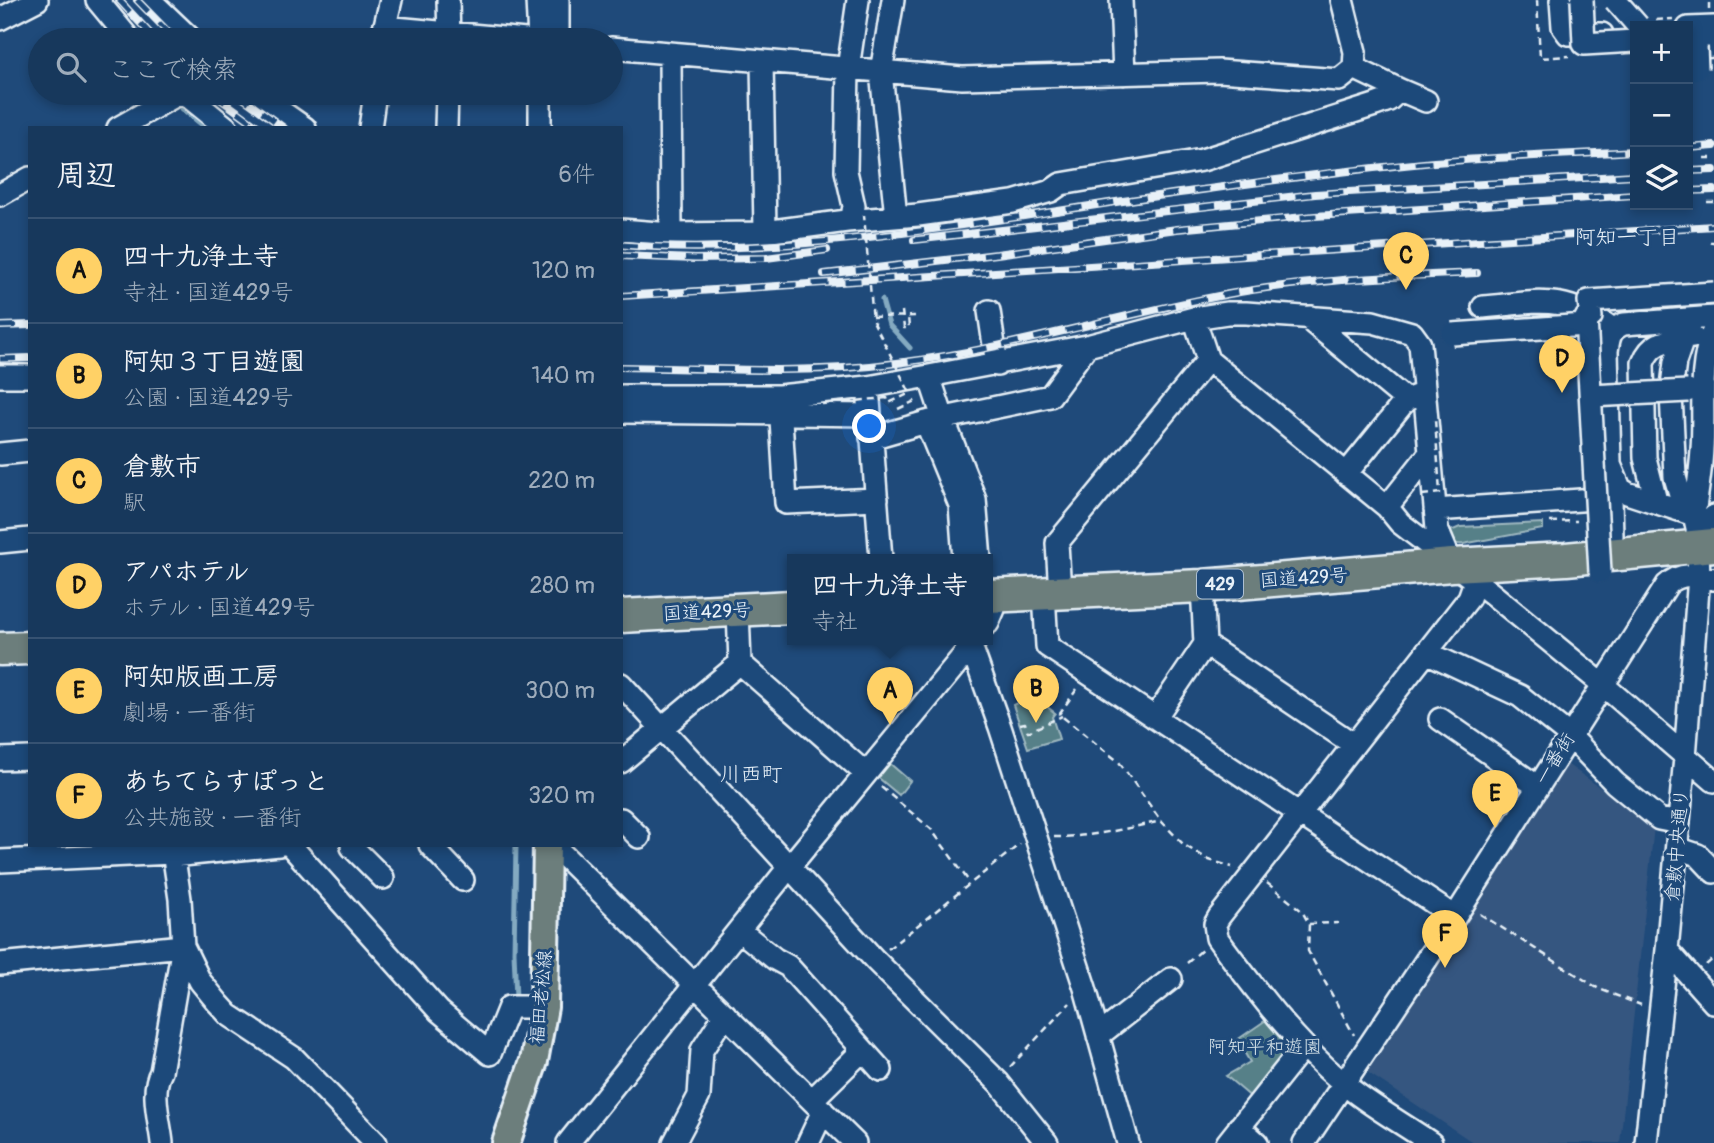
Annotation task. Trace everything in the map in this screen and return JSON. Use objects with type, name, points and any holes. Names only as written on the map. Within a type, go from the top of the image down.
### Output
[{"type":"highway","name":"国道429号","points":[[1464,573],[1483,548],[1511,543],[1612,536],[1706,540]]},
{"type":"highway","name":"国道429号","points":[[993,604],[1052,593],[1464,573],[1706,540]]},
{"type":"highway","name":"国道429号","points":[[623,616],[787,607]]},
{"type":"highway","points":[[0,649],[28,648]]},
{"type":"main road","name":"福田老松線","points":[[506,1143],[534,1061],[544,1007],[547,847]]},
{"type":"street","points":[[0,19],[37,0]]},
{"type":"street","points":[[97,0],[120,28]]},
{"type":"street","points":[[384,28],[391,0]]},
{"type":"street","points":[[448,0],[449,28]]},
{"type":"street","points":[[537,0],[538,28]]},
{"type":"street","points":[[558,0],[558,28]]},
{"type":"street","points":[[856,218],[852,217],[854,206],[846,171],[848,69],[858,0]]},
{"type":"street","points":[[893,0],[881,72],[896,218]]},
{"type":"street","points":[[1121,0],[1124,74]]},
{"type":"street","points":[[623,49],[962,78],[1219,72],[1339,80],[1354,68],[1355,52],[1342,0]]},
{"type":"street","points":[[1561,0],[1563,27],[1568,34],[1575,36],[1630,28]]},
{"type":"street","points":[[1615,0],[1636,21]]},
{"type":"street","points":[[161,4],[182,28]]},
{"type":"street","points":[[1586,10],[1584,44],[1630,41]]},
{"type":"street","points":[[1697,33],[1697,69]]},
{"type":"street","points":[[670,53],[671,234]]},
{"type":"street","points":[[762,62],[765,232]]},
{"type":"street","points":[[1354,68],[1426,101]]},
{"type":"street","points":[[623,230],[671,234],[765,232],[856,218],[896,218],[1013,202],[1051,191],[1061,184],[1202,160],[1375,106],[1389,100],[1400,90]]},
{"type":"street","points":[[122,126],[160,105]]},
{"type":"street","points":[[197,105],[224,126]]},
{"type":"street","points":[[273,105],[302,126]]},
{"type":"street","points":[[370,126],[373,105]]},
{"type":"street","points":[[446,126],[447,105]]},
{"type":"street","points":[[540,105],[540,126]]},
{"type":"street","points":[[0,195],[28,179]]},
{"type":"street","points":[[1600,572],[1586,325],[1586,318],[1591,317],[1589,301],[1714,291]]},
{"type":"street","points":[[1483,307],[1549,301],[1583,309],[1613,329]]},
{"type":"street","points":[[989,311],[997,365]]},
{"type":"street","points":[[623,412],[780,405],[997,365],[1087,346],[1194,318],[1227,313],[1373,322],[1412,333],[1420,344],[1415,397],[1429,454],[1429,494],[1439,539],[1464,573],[1469,598],[1215,923],[1217,938],[1270,1008],[1304,1046],[1343,1084],[1431,1143]]},
{"type":"street","points":[[1311,317],[1313,323],[1415,397]]},
{"type":"street","points":[[1194,318],[1208,360],[1390,510],[1400,523],[1602,684],[1714,781]]},
{"type":"street","points":[[1612,536],[1609,498],[1609,337],[1613,329],[1624,324],[1713,328]]},
{"type":"street","points":[[1452,334],[1586,325]]},
{"type":"street","points":[[1656,501],[1644,458],[1643,363],[1647,352],[1655,344],[1683,339],[1713,328]]},
{"type":"street","name":"倉敷中央通り","points":[[1646,1143],[1706,540],[1702,380],[1705,354],[1713,328]]},
{"type":"street","points":[[1683,339],[1675,362],[1671,394],[1675,477],[1681,494],[1706,540]]},
{"type":"street","points":[[872,438],[934,420],[1049,396],[1087,346]]},
{"type":"street","points":[[1208,360],[1057,543],[1046,646],[1299,813],[1460,910]]},
{"type":"street","points":[[0,376],[28,376]]},
{"type":"street","points":[[929,376],[934,420],[960,505],[964,554]]},
{"type":"street","points":[[868,387],[881,554]]},
{"type":"street","points":[[1591,396],[1688,391]]},
{"type":"street","points":[[623,395],[780,405],[869,415]]},
{"type":"street","points":[[1346,474],[1415,397]]},
{"type":"street","points":[[780,405],[786,503],[877,499]]},
{"type":"street","points":[[934,420],[975,499],[980,554]]},
{"type":"street","points":[[0,454],[28,451]]},
{"type":"street","points":[[1390,510],[1429,454]]},
{"type":"street","points":[[1610,462],[1620,488],[1627,493],[1656,501],[1706,540]]},
{"type":"street","points":[[1390,510],[1419,486],[1429,494],[1609,498]]},
{"type":"street","points":[[0,542],[28,539]]},
{"type":"street","name":"一番街","points":[[1304,1143],[1460,910],[1667,585],[1679,577],[1706,540]]},
{"type":"street","points":[[1156,718],[1205,644],[1202,586]]},
{"type":"street","points":[[738,611],[740,663],[865,773]]},
{"type":"street","points":[[1205,644],[1353,744]]},
{"type":"street","points":[[568,1143],[971,645]]},
{"type":"street","points":[[974,645],[1043,834],[1085,988],[1102,1032],[1128,1143]]},
{"type":"street","points":[[1426,652],[1520,696],[1570,736],[1615,783],[1659,819],[1679,823]]},
{"type":"street","points":[[623,760],[740,663]]},
{"type":"street","points":[[623,686],[875,960],[997,1081],[1046,1143]]},
{"type":"street","points":[[1440,719],[1538,787]]},
{"type":"street","points":[[0,760],[28,758]]},
{"type":"street","points":[[623,821],[639,837]]},
{"type":"street","points":[[0,861],[244,847]]},
{"type":"street","points":[[292,847],[439,1011],[490,1054],[509,1007],[544,1007]]},
{"type":"street","points":[[353,847],[383,878]]},
{"type":"street","points":[[432,847],[463,880]]},
{"type":"street","points":[[556,847],[855,1143]]},
{"type":"street","points":[[1677,848],[1698,855],[1714,872]]},
{"type":"street","points":[[162,1143],[157,1099],[158,1078],[183,946],[173,851]]},
{"type":"street","points":[[739,930],[775,960],[788,966],[881,1070]]},
{"type":"street","points":[[0,964],[183,946]]},
{"type":"street","points":[[183,946],[200,981],[229,1015],[294,1058],[376,1143]]},
{"type":"street","points":[[1667,950],[1714,1003]]},
{"type":"street","points":[[1102,1032],[1171,979]]},
{"type":"street","points":[[674,1143],[699,1096],[702,1050],[725,1014]]},
{"type":"street","points":[[1257,1143],[1233,1135],[1304,1046]]},
{"type":"street","points":[[808,1143],[818,1106],[863,1050]]},
{"type":"path","points":[[1537,0],[1540,58]]},
{"type":"path","points":[[1697,33],[1709,11],[1709,0]]},
{"type":"path","points":[[1704,158],[1714,158]]},
{"type":"path","points":[[1707,202],[1714,202]]},
{"type":"path","points":[[856,218],[872,317],[910,393],[888,403]]},
{"type":"path","points":[[902,311],[904,328],[909,328],[908,316]]},
{"type":"path","points":[[872,317],[918,316]]},
{"type":"path","points":[[822,404],[887,398],[891,413],[919,400]]},
{"type":"path","points":[[1429,494],[1440,494],[1435,419],[1438,419]]},
{"type":"path","points":[[1556,523],[1581,521]]},
{"type":"path","points":[[1087,674],[1059,714],[1119,762],[1161,821],[1184,845],[1209,860],[1253,873],[1302,911],[1309,924],[1308,951],[1364,1053]]},
{"type":"path","points":[[1014,726],[1025,723],[1028,732],[1062,716]]},
{"type":"path","points":[[865,773],[930,829],[970,883]]},
{"type":"path","points":[[875,960],[970,883],[1043,834],[1076,837],[1161,821]]},
{"type":"path","points":[[1460,910],[1599,989],[1641,1004]]},
{"type":"path","points":[[1309,924],[1338,923]]},
{"type":"path","points":[[997,1081],[1085,988]]},
{"type":"shaded area","points":[[1564,762],[1654,826],[1620,1143],[1474,1143],[1361,1068]]},
{"type":"green space","points":[[1543,523],[1543,529],[1463,544],[1452,542],[1446,533],[1460,527]]},
{"type":"green space","points":[[1032,695],[1055,713],[1052,717],[1059,739],[1028,748],[1013,705]]},
{"type":"green space","points":[[887,761],[910,781],[899,795],[875,775]]},
{"type":"green space","name":"阿知平和遊園","points":[[1269,1018],[1291,1045],[1252,1098],[1226,1076],[1250,1062],[1237,1040]]},
{"type":"waterway","points":[[180,107],[204,126]]},
{"type":"waterway","points":[[882,300],[889,325],[910,348]]},
{"type":"waterway","points":[[516,847],[516,999]]},
{"type":"railway","points":[[119,0],[145,28]]},
{"type":"railway","points":[[137,0],[164,28]]},
{"type":"railway","points":[[228,105],[257,126]]},
{"type":"railway","points":[[252,105],[281,126]]},
{"type":"railway","points":[[1693,148],[1714,146]]},
{"type":"railway","points":[[623,245],[687,248],[822,242],[957,226],[1357,170],[1450,161],[1630,151]]},
{"type":"railway","points":[[1693,171],[1714,170]]},
{"type":"railway","points":[[914,240],[1315,194],[1630,175]]},
{"type":"railway","points":[[1693,191],[1714,190]]},
{"type":"railway","points":[[824,274],[1177,229],[1315,216],[1630,195]]},
{"type":"railway","points":[[623,296],[1714,226]]},
{"type":"railway","points":[[623,256],[766,258],[827,250]]},
{"type":"railway","points":[[623,367],[794,370],[863,367],[939,357],[1022,341],[1187,302],[1260,289],[1353,279],[1477,273]]},
{"type":"railway","points":[[0,326],[28,325]]},
{"type":"railway","points":[[0,359],[28,358]]},
{"type":"place","name":"倉敷市","points":[[1406,290]]},
{"type":"place","name":"アパホテル","points":[[1562,393]]},
{"type":"place","name":"阿知３丁目遊園","points":[[1036,723]]},
{"type":"place","name":"四十九浄土寺","points":[[890,725]]},
{"type":"place","name":"阿知版画工房","points":[[1495,828]]},
{"type":"place","name":"あちてらすぽっと","points":[[1445,968]]},
{"type":"district","name":"阿知一丁目","points":[[1627,237]]},
{"type":"district","name":"川西町","points":[[751,774]]}]
